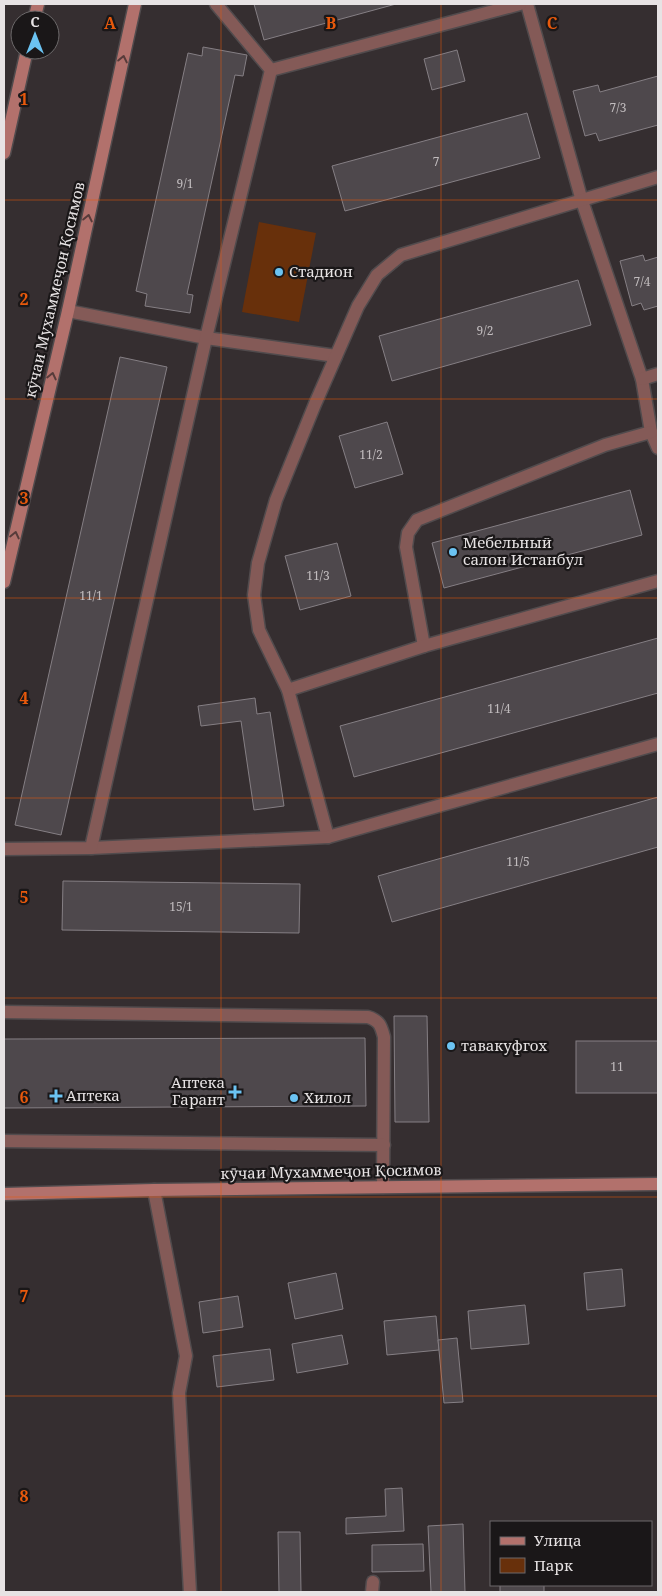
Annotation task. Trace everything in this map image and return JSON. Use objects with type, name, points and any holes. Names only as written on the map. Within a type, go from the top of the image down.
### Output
[{"type":"street","name":"кӯчаи Мухаммеҷон Қосимов","points":[[4,582],[68,311],[135,4]]},
{"type":"street","points":[[216,4],[271,70]]},
{"type":"street","points":[[271,70],[520,4]]},
{"type":"street","points":[[527,4],[582,201],[642,379],[651,432],[658,448]]},
{"type":"street","points":[[4,153],[25,60]]},
{"type":"street","points":[[91,848],[206,338],[271,70]]},
{"type":"street","points":[[328,838],[288,690],[259,630],[254,595],[258,563],[276,500],[358,306],[377,275],[401,255],[658,177]]},
{"type":"street","points":[[68,311],[206,338],[336,356]]},
{"type":"street","points":[[642,379],[658,374]]},
{"type":"street","points":[[424,646],[406,547],[408,532],[417,520],[605,445],[651,432]]},
{"type":"street","points":[[288,690],[424,646],[658,581]]},
{"type":"street","points":[[4,849],[91,848],[328,838],[658,744]]},
{"type":"street","points":[[4,1012],[368,1017],[377,1020],[384,1037],[383,1187]]},
{"type":"street","points":[[4,1140],[384,1145]]},
{"type":"street","name":"кӯчаи Мухаммеҷон Қосимов","points":[[4,1194],[154,1190],[658,1184]]},
{"type":"street","points":[[154,1190],[186,1356],[178,1393],[190,1592]]},
{"type":"green space","name":"Стадион","points":[[259,222],[316,233],[299,322],[242,312]]},
{"type":"building","points":[[254,4],[396,4],[264,40]]},
{"type":"building","points":[[203,47],[247,55],[243,76],[235,75],[187,294],[193,295],[190,313],[145,306],[147,294],[136,291],[188,53],[202,56]]},
{"type":"building","points":[[457,50],[465,81],[432,90],[424,59]]},
{"type":"building","points":[[658,76],[658,125],[599,141],[596,133],[585,136],[573,91],[598,85],[600,92]]},
{"type":"building","points":[[527,113],[540,158],[345,211],[332,166]]},
{"type":"building","points":[[643,255],[645,261],[658,257],[658,306],[644,310],[641,303],[632,306],[620,261]]},
{"type":"building","points":[[578,280],[591,325],[392,381],[379,336]]},
{"type":"building","points":[[120,357],[167,367],[61,835],[15,825]]},
{"type":"building","points":[[387,422],[403,474],[355,488],[339,436]]},
{"type":"building","points":[[630,490],[642,535],[444,588],[432,543]]},
{"type":"building","points":[[337,543],[351,596],[300,610],[285,556]]},
{"type":"building","points":[[658,638],[658,693],[354,777],[340,726]]},
{"type":"building","points":[[255,698],[257,714],[270,712],[284,806],[254,810],[241,721],[201,726],[198,706]]},
{"type":"building","points":[[658,797],[658,847],[392,922],[378,876]]},
{"type":"building","points":[[63,881],[300,884],[299,933],[62,930]]},
{"type":"building","points":[[394,1016],[427,1016],[429,1122],[395,1122]]},
{"type":"building","points":[[365,1038],[366,1106],[4,1108],[4,1039]]},
{"type":"building","points":[[576,1041],[658,1041],[658,1093],[576,1093]]},
{"type":"building","points":[[622,1269],[625,1306],[587,1310],[584,1273]]},
{"type":"building","points":[[336,1273],[343,1309],[295,1319],[288,1283]]},
{"type":"building","points":[[238,1296],[243,1327],[203,1333],[199,1302]]},
{"type":"building","points":[[525,1305],[529,1344],[471,1349],[468,1311]]},
{"type":"building","points":[[436,1316],[439,1350],[387,1355],[384,1321]]},
{"type":"building","points":[[342,1335],[348,1364],[297,1373],[292,1344]]},
{"type":"building","points":[[457,1338],[463,1402],[444,1403],[438,1340]]},
{"type":"building","points":[[270,1349],[274,1380],[217,1387],[213,1356]]},
{"type":"building","points":[[402,1488],[404,1531],[346,1534],[346,1518],[386,1516],[385,1489]]},
{"type":"building","points":[[463,1524],[465,1592],[431,1592],[428,1526]]},
{"type":"building","points":[[278,1532],[300,1532],[301,1592],[279,1592]]},
{"type":"building","points":[[423,1544],[424,1571],[372,1572],[372,1545]]},
{"type":"building","points":[[500,1586],[544,1586],[544,1592],[500,1592]]},
{"type":"place","name":"Стадион","points":[[279,272]]},
{"type":"place","name":"Мебельный салон Истанбул","points":[[453,552]]},
{"type":"place","name":"тавакуфгох","points":[[451,1046]]},
{"type":"place","name":"Аптека Гарант","points":[[235,1092]]},
{"type":"place","name":"Аптека","points":[[56,1096]]},
{"type":"place","name":"Хилол","points":[[294,1098]]}]
